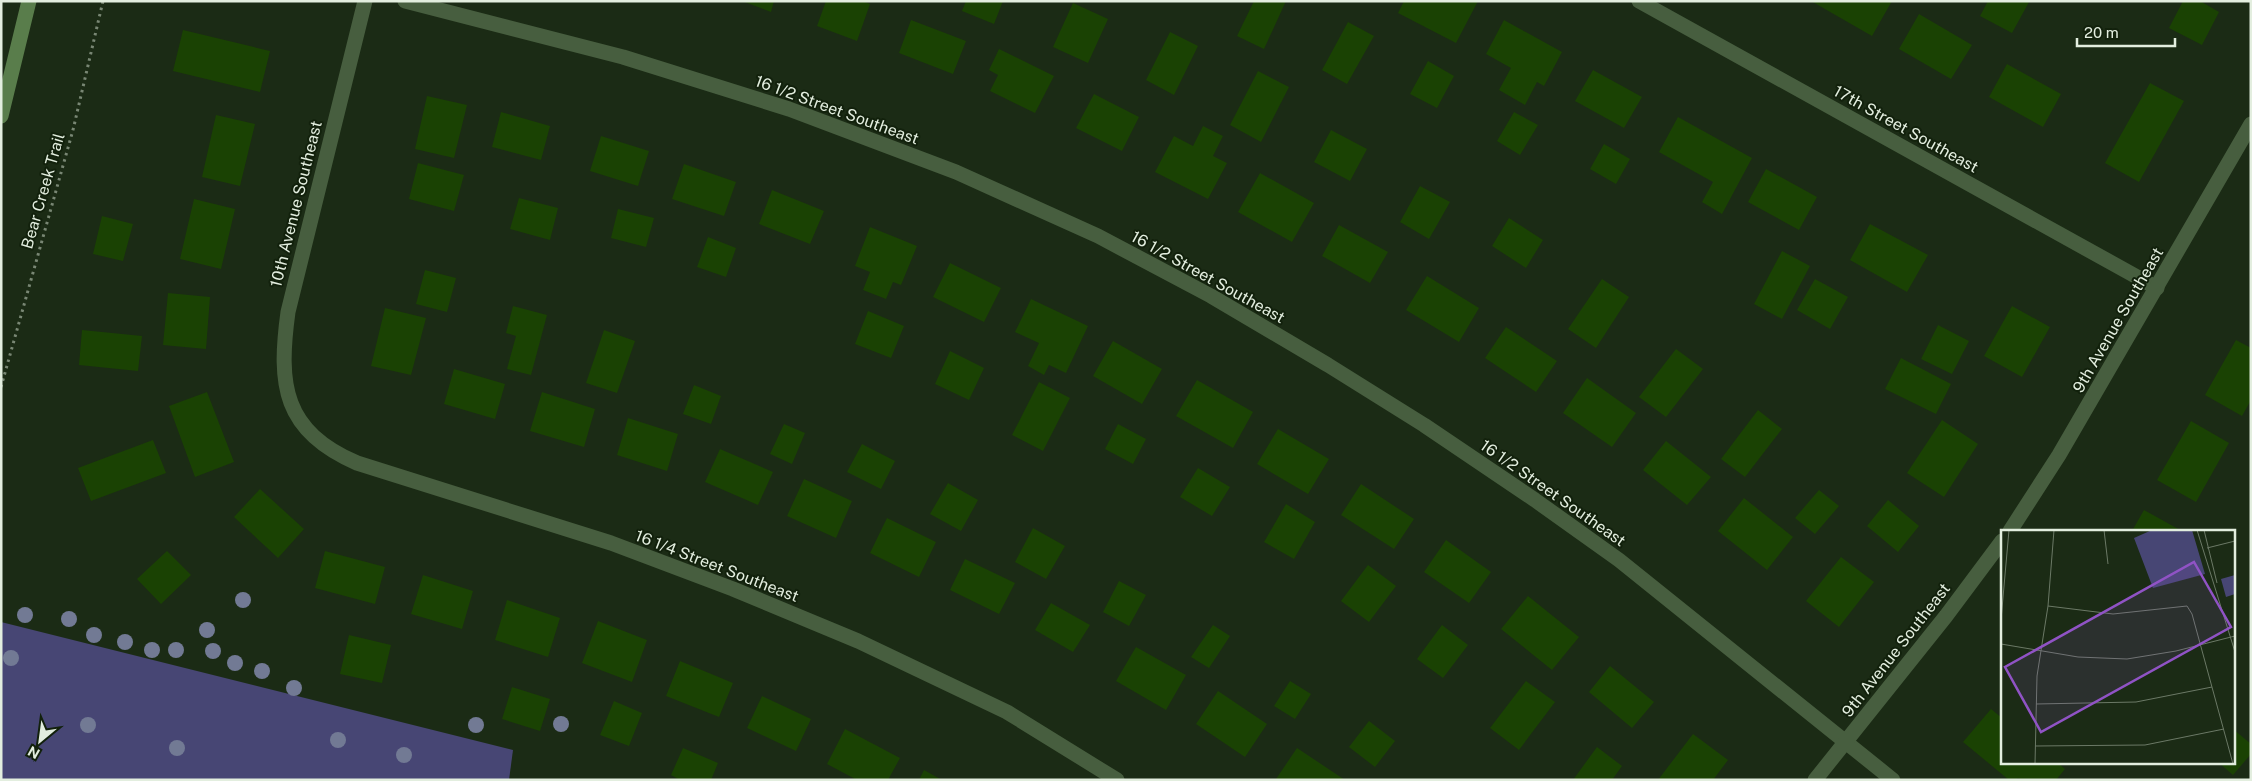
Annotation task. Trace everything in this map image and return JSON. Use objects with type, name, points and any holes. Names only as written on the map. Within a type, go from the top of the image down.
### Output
[{"type":"main road","points":[[1,116],[29,1]]},
{"type":"street","name":"10th Avenue Southeast","points":[[296,416],[286,388],[283,363],[288,312],[365,1]]},
{"type":"street","name":"16 1/2 Street Southeast","points":[[405,1],[623,57],[789,109],[956,172],[1098,236],[1211,296],[1328,365],[1424,425],[1535,500],[1620,560],[1893,780]]},
{"type":"street","name":"17th Street Southeast","points":[[1639,1],[2157,288]]},
{"type":"street","name":"9th Avenue Southeast","points":[[2011,530],[2059,455],[2251,124]]},
{"type":"street","name":"16 1/4 Street Southeast","points":[[296,416],[324,446],[357,463],[610,543],[733,589],[858,641],[1007,712],[1116,780]]},
{"type":"street","name":"9th Avenue Southeast","points":[[1816,780],[2001,543]]},
{"type":"path","name":"Bear Creek Trail","points":[[1,387],[73,130],[103,1]]},
{"type":"shaded area","points":[[1,622],[513,750],[509,780],[1,780]]},
{"type":"building","points":[[742,1],[774,1],[771,12]]},
{"type":"building","points":[[826,1],[863,1],[870,4],[857,41],[817,26]]},
{"type":"building","points":[[966,1],[1003,1],[994,24],[962,11]]},
{"type":"building","points":[[1254,1],[1286,1],[1264,49],[1237,36]]},
{"type":"building","points":[[1404,1],[1478,1],[1456,43],[1398,13]]},
{"type":"building","points":[[1811,1],[1892,1],[1872,36]]},
{"type":"building","points":[[1988,1],[2029,2],[2012,33],[1980,16]]},
{"type":"building","points":[[2183,1],[2200,1],[2219,12],[2202,45],[2169,28]]},
{"type":"building","points":[[1073,3],[1108,19],[1088,63],[1053,47]]},
{"type":"building","points":[[1919,14],[1972,45],[1951,79],[1899,49]]},
{"type":"building","points":[[911,20],[966,41],[953,74],[899,53]]},
{"type":"building","points":[[1504,20],[1562,52],[1544,86],[1537,82],[1525,105],[1499,90],[1511,68],[1486,54]]},
{"type":"building","points":[[1348,22],[1374,36],[1347,84],[1322,70]]},
{"type":"building","points":[[183,30],[270,51],[260,92],[173,71]]},
{"type":"building","points":[[1170,32],[1198,46],[1174,95],[1146,80]]},
{"type":"building","points":[[999,49],[1054,76],[1035,113],[990,91],[998,75],[989,70]]},
{"type":"building","points":[[1428,61],[1454,76],[1437,108],[1410,94]]},
{"type":"building","points":[[2007,64],[2061,94],[2043,127],[1989,97]]},
{"type":"building","points":[[1593,70],[1642,97],[1624,128],[1575,101]]},
{"type":"building","points":[[1258,71],[1289,87],[1261,142],[1230,125]]},
{"type":"building","points":[[2150,83],[2184,101],[2139,182],[2105,163]]},
{"type":"building","points":[[1094,94],[1139,117],[1122,151],[1076,128]]},
{"type":"building","points":[[427,96],[467,105],[454,158],[415,149]]},
{"type":"building","points":[[501,112],[550,126],[541,160],[492,147]]},
{"type":"building","points":[[1514,112],[1538,125],[1520,155],[1497,141]]},
{"type":"building","points":[[216,115],[255,124],[240,186],[202,177]]},
{"type":"building","points":[[1678,117],[1752,158],[1722,214],[1702,202],[1713,182],[1659,152]]},
{"type":"building","points":[[1203,126],[1223,136],[1213,156],[1227,163],[1208,199],[1155,172],[1174,136],[1193,146]]},
{"type":"building","points":[[1331,130],[1367,149],[1350,181],[1314,162]]},
{"type":"building","points":[[601,136],[649,151],[638,186],[590,171]]},
{"type":"building","points":[[1604,144],[1630,159],[1616,184],[1590,169]]},
{"type":"building","points":[[418,163],[464,175],[454,211],[409,199]]},
{"type":"building","points":[[684,164],[736,182],[724,216],[672,199]]},
{"type":"building","points":[[1766,169],[1817,197],[1799,230],[1748,202]]},
{"type":"building","points":[[1260,173],[1314,203],[1292,242],[1238,212]]},
{"type":"building","points":[[1420,186],[1450,202],[1429,239],[1400,222]]},
{"type":"building","points":[[772,190],[824,211],[810,244],[759,224]]},
{"type":"building","points":[[519,198],[558,208],[550,240],[510,229]]},
{"type":"building","points":[[194,199],[235,209],[221,269],[180,259]]},
{"type":"building","points":[[618,209],[654,218],[646,247],[611,238]]},
{"type":"building","points":[[102,216],[133,224],[123,261],[93,254]]},
{"type":"building","points":[[1509,218],[1543,240],[1526,268],[1492,246]]},
{"type":"building","points":[[1870,224],[1928,255],[1907,292],[1850,260]]},
{"type":"building","points":[[1339,225],[1388,252],[1370,283],[1322,256]]},
{"type":"building","points":[[870,227],[917,246],[901,285],[893,282],[886,299],[863,290],[870,272],[855,266]]},
{"type":"building","points":[[708,237],[736,248],[726,277],[697,267]]},
{"type":"building","points":[[1782,251],[1810,266],[1782,319],[1754,304]]},
{"type":"building","points":[[950,263],[1001,288],[984,322],[933,297]]},
{"type":"building","points":[[425,270],[456,278],[447,312],[416,304]]},
{"type":"building","points":[[1427,276],[1479,308],[1459,342],[1406,310]]},
{"type":"building","points":[[1602,279],[1629,297],[1596,348],[1568,329]]},
{"type":"building","points":[[1815,279],[1848,297],[1830,329],[1797,310]]},
{"type":"building","points":[[168,293],[210,297],[206,349],[163,345]]},
{"type":"building","points":[[1031,299],[1088,326],[1066,373],[1049,365],[1044,375],[1028,366],[1039,343],[1015,332]]},
{"type":"building","points":[[513,306],[547,315],[531,375],[507,369],[516,336],[506,333]]},
{"type":"building","points":[[2012,306],[2050,327],[2022,377],[1984,356]]},
{"type":"building","points":[[385,308],[426,318],[411,375],[371,366]]},
{"type":"building","points":[[868,311],[904,326],[891,358],[855,344]]},
{"type":"building","points":[[1938,325],[1969,341],[1952,374],[1921,359]]},
{"type":"building","points":[[1506,327],[1557,361],[1536,392],[1485,358]]},
{"type":"building","points":[[82,330],[142,336],[138,371],[79,365]]},
{"type":"building","points":[[604,330],[635,341],[617,393],[586,383]]},
{"type":"building","points":[[2236,340],[2251,348],[2251,400],[2242,416],[2205,395]]},
{"type":"building","points":[[1113,341],[1162,369],[1142,404],[1093,376]]},
{"type":"building","points":[[1676,349],[1703,369],[1666,417],[1639,397]]},
{"type":"building","points":[[950,351],[984,368],[969,400],[935,384]]},
{"type":"building","points":[[1901,358],[1951,384],[1936,414],[1885,389]]},
{"type":"building","points":[[454,369],[505,384],[495,419],[444,404]]},
{"type":"building","points":[[1587,378],[1636,413],[1612,447],[1563,413]]},
{"type":"building","points":[[1197,380],[1253,412],[1233,448],[1176,416]]},
{"type":"building","points":[[1039,382],[1070,398],[1043,451],[1012,435]]},
{"type":"building","points":[[694,385],[721,396],[711,424],[683,414]]},
{"type":"building","points":[[207,392],[234,462],[195,477],[169,406]]},
{"type":"building","points":[[542,392],[595,409],[584,447],[530,431]]},
{"type":"building","points":[[1758,410],[1782,429],[1745,477],[1721,459]]},
{"type":"building","points":[[628,418],[678,434],[667,471],[617,455]]},
{"type":"building","points":[[1942,420],[1978,444],[1944,497],[1907,473]]},
{"type":"building","points":[[2191,421],[2229,443],[2196,502],[2157,480]]},
{"type":"building","points":[[784,424],[805,433],[792,464],[770,454]]},
{"type":"building","points":[[1118,424],[1146,439],[1133,464],[1105,449]]},
{"type":"building","points":[[1278,429],[1329,459],[1308,494],[1257,464]]},
{"type":"building","points":[[153,440],[166,473],[91,501],[78,468]]},
{"type":"building","points":[[1666,441],[1711,477],[1687,505],[1643,470]]},
{"type":"building","points":[[862,444],[895,461],[881,489],[847,472]]},
{"type":"building","points":[[720,449],[773,472],[758,505],[705,482]]},
{"type":"building","points":[[1198,468],[1230,487],[1212,516],[1180,497]]},
{"type":"building","points":[[804,479],[852,501],[836,538],[787,516]]},
{"type":"building","points":[[948,483],[978,500],[961,531],[930,514]]},
{"type":"building","points":[[1361,484],[1414,519],[1394,549],[1341,515]]},
{"type":"building","points":[[260,489],[304,529],[278,558],[234,517]]},
{"type":"building","points":[[1819,490],[1839,506],[1815,534],[1795,518]]},
{"type":"building","points":[[1744,498],[1793,537],[1767,570],[1718,531]]},
{"type":"building","points":[[1888,500],[1919,526],[1898,552],[1867,526]]},
{"type":"building","points":[[1286,504],[1315,522],[1294,559],[1264,542]]},
{"type":"building","points":[[2144,510],[2180,530],[2133,530]]},
{"type":"building","points":[[887,518],[936,542],[919,577],[870,553]]},
{"type":"building","points":[[1033,528],[1065,546],[1046,579],[1015,562]]},
{"type":"building","points":[[1446,540],[1491,572],[1469,603],[1424,572]]},
{"type":"building","points":[[167,551],[191,575],[161,604],[137,579]]},
{"type":"building","points":[[325,551],[385,567],[375,604],[315,588]]},
{"type":"building","points":[[1841,557],[1874,582],[1839,627],[1806,601]]},
{"type":"building","points":[[965,559],[1015,583],[999,614],[950,590]]},
{"type":"building","points":[[1368,565],[1396,586],[1369,622],[1341,601]]},
{"type":"building","points":[[423,575],[473,591],[462,629],[411,614]]},
{"type":"building","points":[[1119,581],[1146,595],[1129,626],[1103,612]]},
{"type":"building","points":[[1528,596],[1579,637],[1552,670],[1501,629]]},
{"type":"building","points":[[507,600],[560,618],[548,657],[495,640]]},
{"type":"building","points":[[1051,603],[1090,625],[1073,652],[1035,630]]},
{"type":"building","points":[[598,621],[647,640],[632,682],[582,663]]},
{"type":"building","points":[[1213,625],[1230,636],[1209,668],[1191,657]]},
{"type":"building","points":[[1442,625],[1468,645],[1443,678],[1417,659]]},
{"type":"building","points":[[349,635],[391,645],[382,683],[340,674]]},
{"type":"building","points":[[1136,647],[1186,675],[1166,710],[1116,681]]},
{"type":"building","points":[[680,661],[733,683],[719,717],[666,696]]},
{"type":"building","points":[[1610,666],[1654,702],[1632,728],[1589,692]]},
{"type":"building","points":[[1290,681],[1311,694],[1295,719],[1274,706]]},
{"type":"building","points":[[1526,681],[1555,702],[1519,750],[1490,728]]},
{"type":"building","points":[[512,687],[550,699],[540,731],[502,719]]},
{"type":"building","points":[[1218,691],[1267,724],[1245,757],[1196,724]]},
{"type":"building","points":[[762,696],[811,719],[796,751],[747,728]]},
{"type":"building","points":[[614,701],[642,713],[629,746],[600,735]]},
{"type":"building","points":[[1991,709],[2001,717],[2001,764],[2059,764],[2065,769],[2056,780],[2021,780],[2018,778],[2017,780],[2009,780],[1963,742]]},
{"type":"building","points":[[1369,721],[1395,741],[1375,767],[1349,747]]},
{"type":"building","points":[[845,729],[900,758],[888,780],[857,780],[827,764]]},
{"type":"building","points":[[2234,730],[2251,744],[2251,754],[2233,775],[2220,764],[2234,764]]},
{"type":"building","points":[[1693,734],[1728,760],[1713,780],[1658,780]]},
{"type":"building","points":[[1597,747],[1622,766],[1612,780],[1573,780]]},
{"type":"building","points":[[683,748],[718,763],[711,780],[680,780],[671,775]]},
{"type":"building","points":[[1297,748],[1345,780],[1276,779]]},
{"type":"building","points":[[924,770],[942,780],[919,780]]}]
